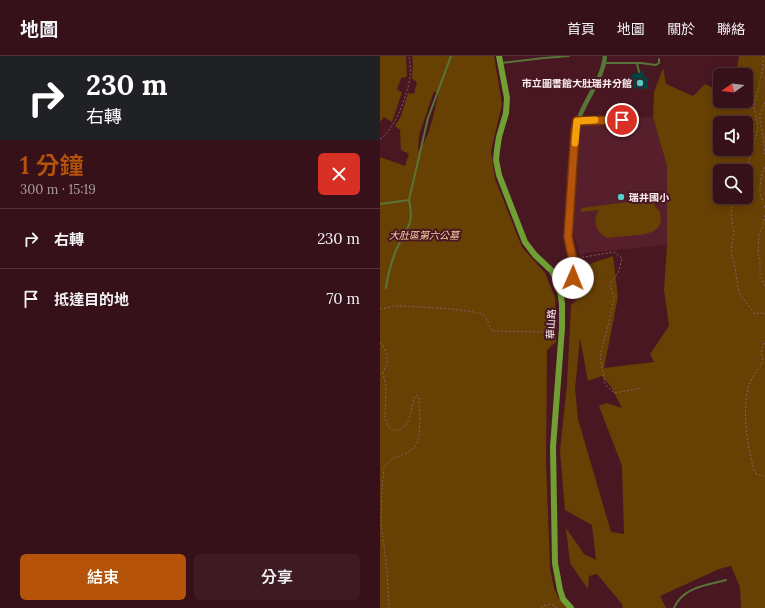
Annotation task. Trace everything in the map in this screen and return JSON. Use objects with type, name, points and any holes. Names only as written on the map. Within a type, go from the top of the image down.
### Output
[{"type":"street","name":"華山路","points":[[499,56],[507,98],[506,113],[497,150],[496,160],[499,175],[526,242],[535,255],[552,271],[560,289],[562,304],[562,328],[553,447],[555,563],[560,590],[563,598],[571,608]]},
{"type":"street","points":[[560,289],[570,286],[575,270],[568,237],[577,121],[581,110],[600,76],[605,56]]},
{"type":"street","points":[[577,121],[637,119]]},
{"type":"lane","points":[[386,288],[397,247],[411,222],[409,200],[428,118],[451,56]]},
{"type":"lane","points":[[500,64],[569,56]]},
{"type":"lane","points":[[604,63],[637,63],[656,65],[659,63],[659,59]]},
{"type":"lane","points":[[637,63],[639,72]]},
{"type":"lane","points":[[380,204],[409,200]]},
{"type":"lane","points":[[674,608],[684,594],[696,587],[726,580]]},
{"type":"path","points":[[380,139],[388,133],[399,114],[411,77],[409,56]]},
{"type":"path","points":[[748,164],[758,126],[754,107],[763,67],[763,56]]},
{"type":"path","points":[[765,102],[760,114],[760,122],[765,155]]},
{"type":"path","points":[[765,167],[762,174],[760,195],[764,202],[765,209]]},
{"type":"path","points":[[735,204],[732,208],[731,215],[734,233],[731,242],[731,251],[739,293],[755,314],[765,314]]},
{"type":"path","points":[[765,215],[763,227],[759,233],[758,252],[760,275],[765,286]]},
{"type":"path","points":[[573,259],[614,252],[622,258],[619,271],[610,284],[614,297],[600,356],[605,384],[614,393],[642,388]]},
{"type":"path","points":[[380,309],[395,306],[415,306],[471,311],[482,314],[486,318],[492,330],[496,331],[541,332],[552,327],[562,328]]},
{"type":"path","points":[[380,343],[383,345],[387,363],[383,373],[386,388],[385,419],[390,429],[395,431],[402,429],[408,422],[414,398],[417,395],[419,398],[420,421],[419,434],[414,448],[405,454],[394,458],[384,467],[381,522],[387,570],[389,608]]},
{"type":"path","points":[[765,343],[761,348],[763,360],[762,364],[751,380],[748,391],[746,430],[755,473],[765,477]]},
{"type":"path","points":[[541,608],[546,604],[552,604],[557,608]]},
{"type":"shaded area","name":"瑞井國小","points":[[653,117],[667,166],[667,245],[585,253],[580,257],[572,227],[580,119]]},
{"type":"green space","points":[[380,56],[406,56],[407,77],[401,78],[397,90],[402,92],[392,122],[384,117],[380,122]]},
{"type":"green space","name":"大肚區第六公墓","points":[[412,56],[494,56],[502,104],[491,151],[495,179],[522,247],[545,273],[555,297],[556,342],[547,350],[546,460],[550,568],[554,588],[558,597],[568,608],[380,608],[380,157],[405,166],[409,154],[401,150],[400,130],[395,126],[401,116],[408,93],[414,94],[417,82],[412,79]],"holes":[[[434,91],[438,94],[429,132],[418,152],[419,135]]]},
{"type":"green space","points":[[739,56],[765,56],[765,608],[741,608],[740,587],[731,566],[719,569],[660,596],[666,608],[623,608],[622,604],[597,574],[589,576],[588,589],[570,563],[566,528],[584,554],[596,560],[592,525],[565,510],[560,451],[567,385],[571,305],[582,295],[584,266],[613,256],[618,297],[604,368],[654,362],[650,354],[669,326],[664,290],[667,245],[667,166],[653,117],[654,92],[663,68],[666,84],[693,96],[705,84],[713,88],[713,108],[753,108],[753,68],[737,68]],"holes":[[[580,338],[588,381],[602,376],[611,387],[622,408],[607,403],[599,406],[622,466],[624,534],[611,532],[578,419],[575,389]]]},
{"type":"green space","points":[[660,198],[661,203],[653,204],[660,212],[660,225],[653,232],[643,234],[608,238],[598,230],[596,226],[596,218],[599,210],[581,212],[581,208]]},
{"type":"building","name":"市立圖書館大肚瑞井分館","points":[[644,70],[644,77],[648,77],[647,89],[632,88],[632,74],[640,74],[641,71]]},
{"type":"slow traffic","points":[[575,143],[577,121],[595,120]]},
{"type":"place","name":"市立圖書館大肚瑞井分館","points":[[640,83]]},
{"type":"place","name":"瑞井國小","points":[[621,197]]},
{"type":"route","points":[[573,278],[575,270],[568,237],[577,121],[622,120]]}]
